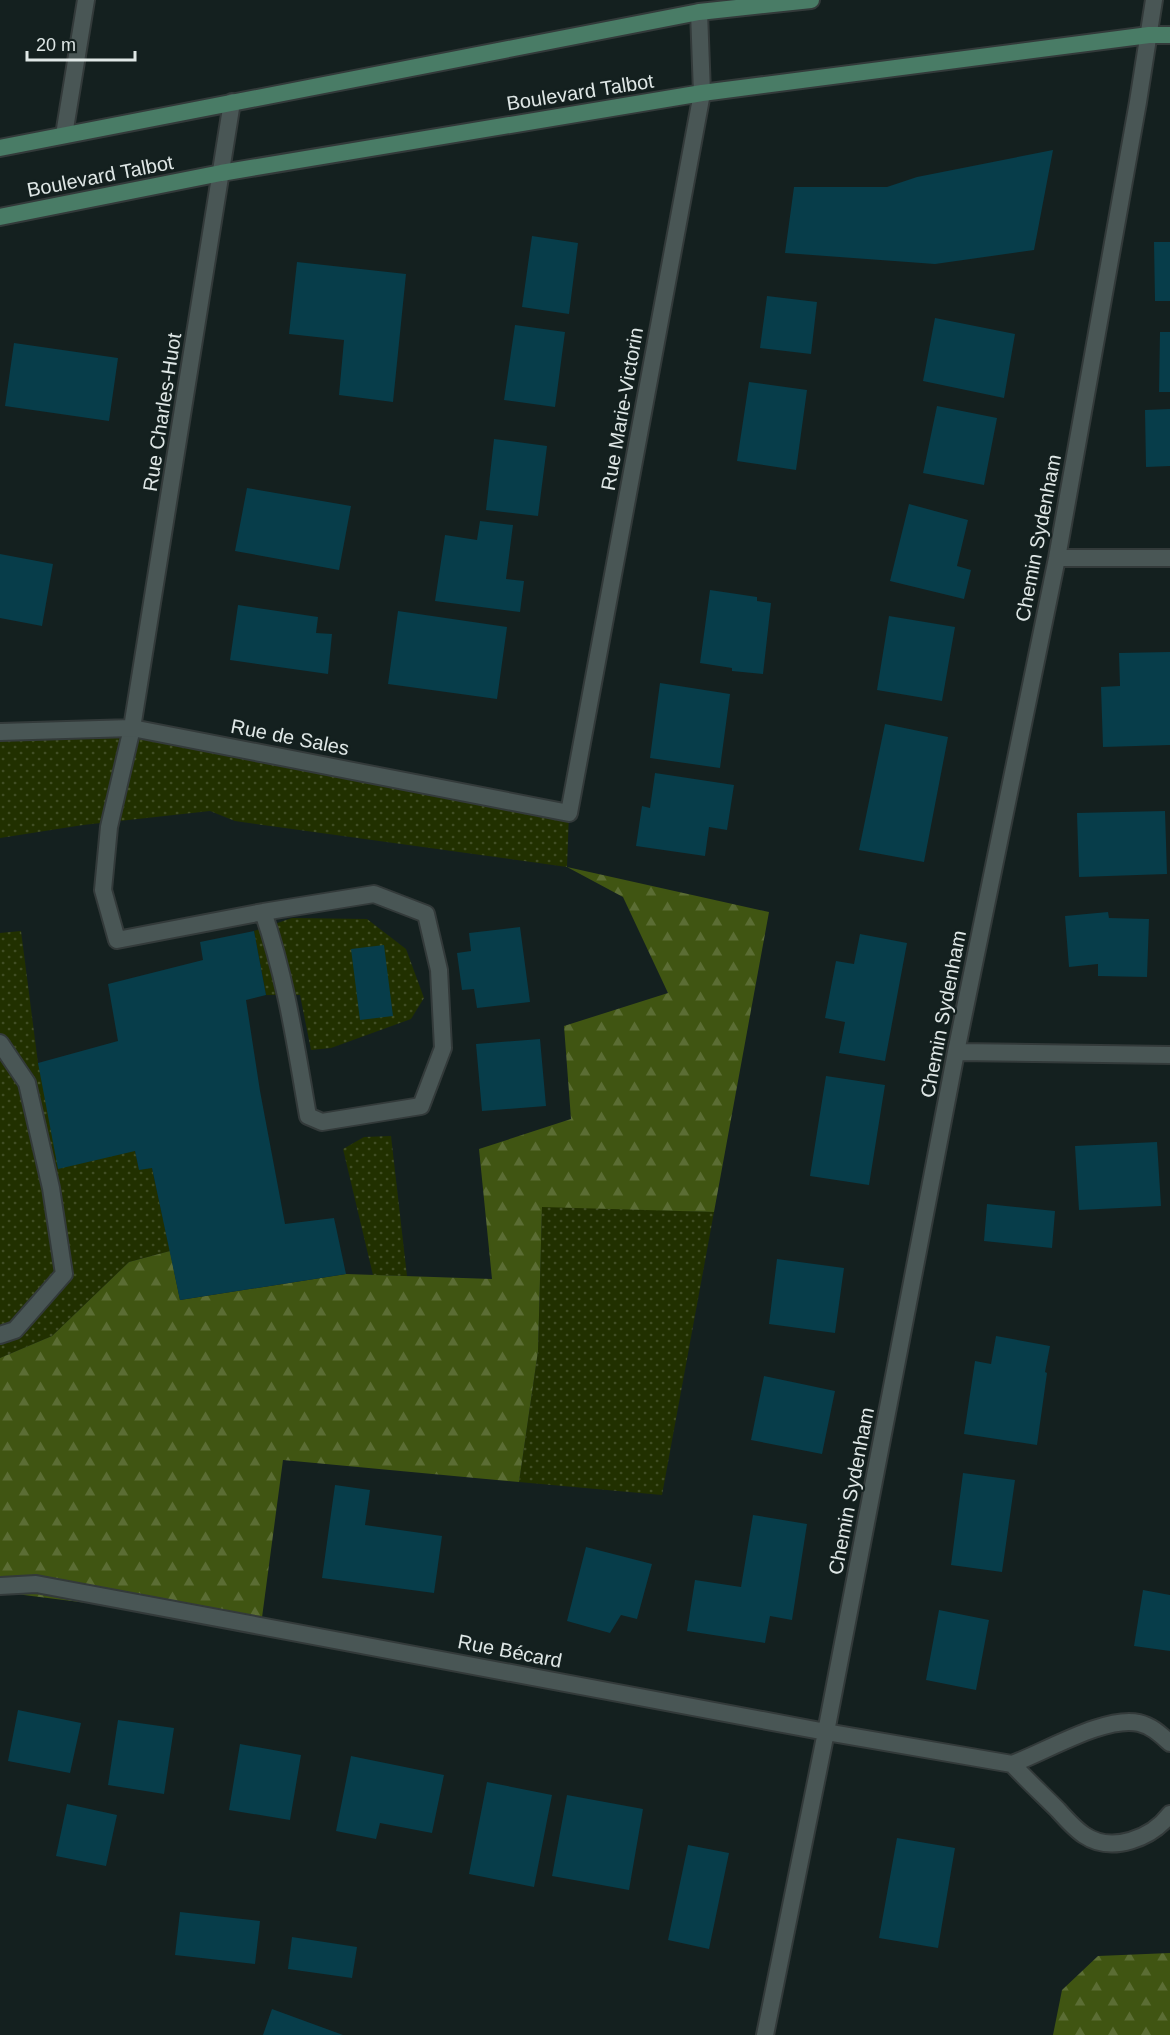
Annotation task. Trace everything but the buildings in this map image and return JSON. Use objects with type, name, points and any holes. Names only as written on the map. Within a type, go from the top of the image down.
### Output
[{"type":"main road","points":[[0,147],[699,12],[811,0]]},
{"type":"main road","name":"Boulevard Talbot","points":[[0,217],[221,173],[702,93],[1149,35],[1170,35]]},
{"type":"street","points":[[64,135],[86,0]]},
{"type":"street","name":"Chemin Sydenham","points":[[765,2035],[826,1732],[956,1052],[1057,558],[1154,0]]},
{"type":"street","name":"Rue Marie-Victorin","points":[[569,813],[702,93],[699,12]]},
{"type":"street","name":"Rue Charles-Huot","points":[[232,102],[132,728],[109,827],[103,890],[117,940],[263,912]]},
{"type":"street","points":[[1057,558],[1170,558]]},
{"type":"street","name":"Rue de Sales","points":[[0,732],[132,728],[569,813]]},
{"type":"street","points":[[374,894],[426,914],[439,970],[443,1048],[421,1107],[322,1122],[308,1116],[292,1024],[274,945],[263,912],[374,894]]},
{"type":"street","points":[[0,1043],[27,1083],[51,1188],[64,1274],[15,1330],[0,1335]]},
{"type":"street","points":[[956,1052],[1170,1055]]},
{"type":"street","name":"Rue Bécard","points":[[0,1586],[36,1584],[826,1732],[1012,1764]]},
{"type":"street","points":[[1170,1743],[1158,1731],[1142,1723],[1127,1721],[1098,1728],[1012,1764],[1085,1836],[1099,1842],[1131,1840],[1148,1835],[1160,1827],[1170,1814]]},
{"type":"green space","points":[[132,728],[569,813],[567,867],[235,821],[210,811],[83,825],[0,838],[0,732]]},
{"type":"green space","points":[[567,867],[769,912],[714,1212],[542,1207],[538,1351],[519,1482],[283,1460],[261,1625],[0,1592],[0,1358],[52,1336],[129,1262],[170,1251],[180,1300],[346,1274],[492,1279],[479,1149],[571,1119],[564,1026],[668,993],[623,897]]},
{"type":"green space","points":[[292,918],[367,919],[406,949],[424,998],[411,1019],[331,1048],[311,1050],[300,995],[266,995],[254,931]]},
{"type":"green space","points":[[21,931],[38,1063],[135,1151],[139,1169],[152,1168],[170,1251],[129,1262],[52,1336],[0,1358],[0,933]]},
{"type":"green space","points":[[391,1136],[407,1276],[373,1275],[343,1149],[364,1137]]},
{"type":"green space","points":[[542,1206],[714,1212],[662,1495],[519,1482],[538,1351]]},
{"type":"green space","points":[[1170,1953],[1170,2035],[1053,2035],[1062,1990],[1098,1956]]}]
